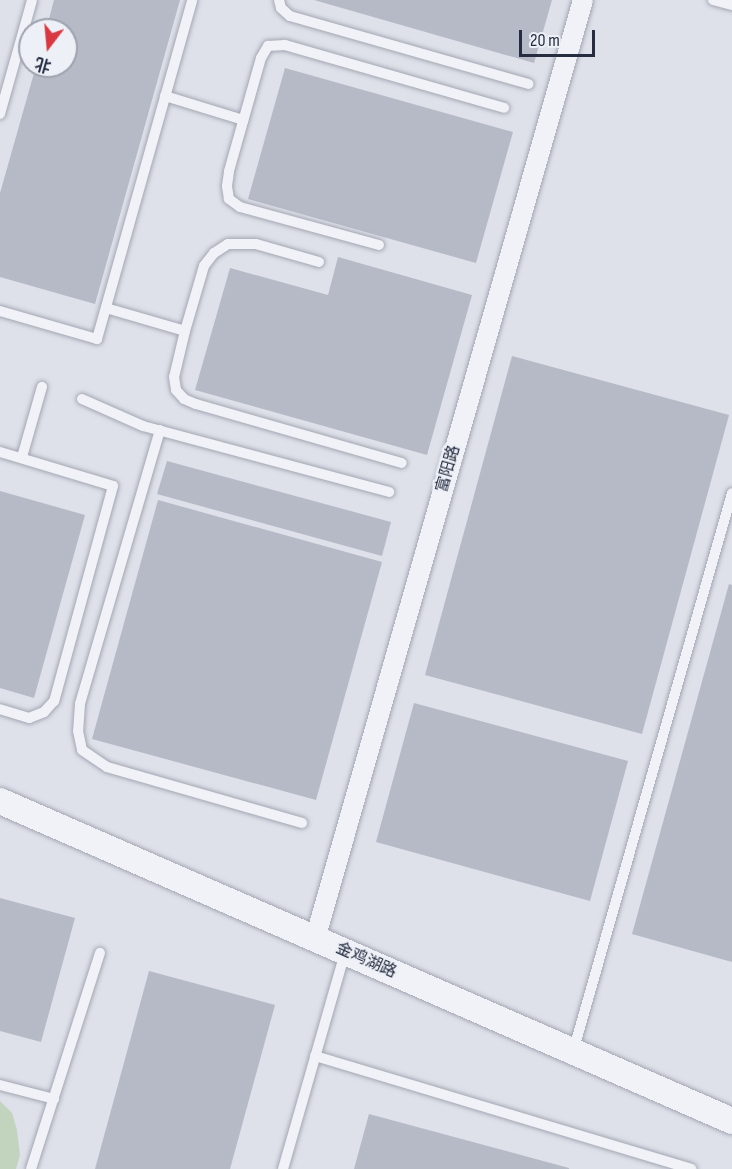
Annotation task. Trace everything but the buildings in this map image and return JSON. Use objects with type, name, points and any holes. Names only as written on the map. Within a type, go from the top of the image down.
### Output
[{"type":"street","name":"富阳路","points":[[315,939],[582,0]]},
{"type":"street","name":"金鸡湖路","points":[[0,801],[732,1121]]},
{"type":"lane","points":[[1,107],[32,0]]},
{"type":"lane","points":[[0,311],[97,339],[192,0]]},
{"type":"lane","points":[[279,0],[281,8],[290,16],[528,84]]},
{"type":"lane","points":[[713,0],[732,6]]},
{"type":"lane","points":[[378,245],[240,207],[229,199],[226,186],[261,58],[268,46],[285,45],[504,108]]},
{"type":"lane","points":[[165,96],[243,120]]},
{"type":"lane","points":[[319,262],[256,244],[228,244],[214,253],[204,266],[174,376],[176,390],[184,399],[402,463]]},
{"type":"lane","points":[[106,308],[186,331]]},
{"type":"lane","points":[[22,457],[42,387]]},
{"type":"lane","points":[[82,399],[143,426],[388,492]]},
{"type":"lane","points":[[160,430],[80,704],[78,731],[82,750],[107,767],[302,824]]},
{"type":"lane","points":[[0,452],[113,486],[54,701],[44,712],[29,718],[0,710]]},
{"type":"lane","points":[[573,1052],[732,493]]},
{"type":"lane","points":[[31,1169],[100,952]]},
{"type":"lane","points":[[283,1169],[345,952]]},
{"type":"lane","points":[[315,1056],[691,1169]]},
{"type":"lane","points":[[0,1085],[54,1099]]},
{"type":"green space","points":[[0,1101],[12,1113],[17,1130],[20,1155],[16,1169],[0,1169]]}]
